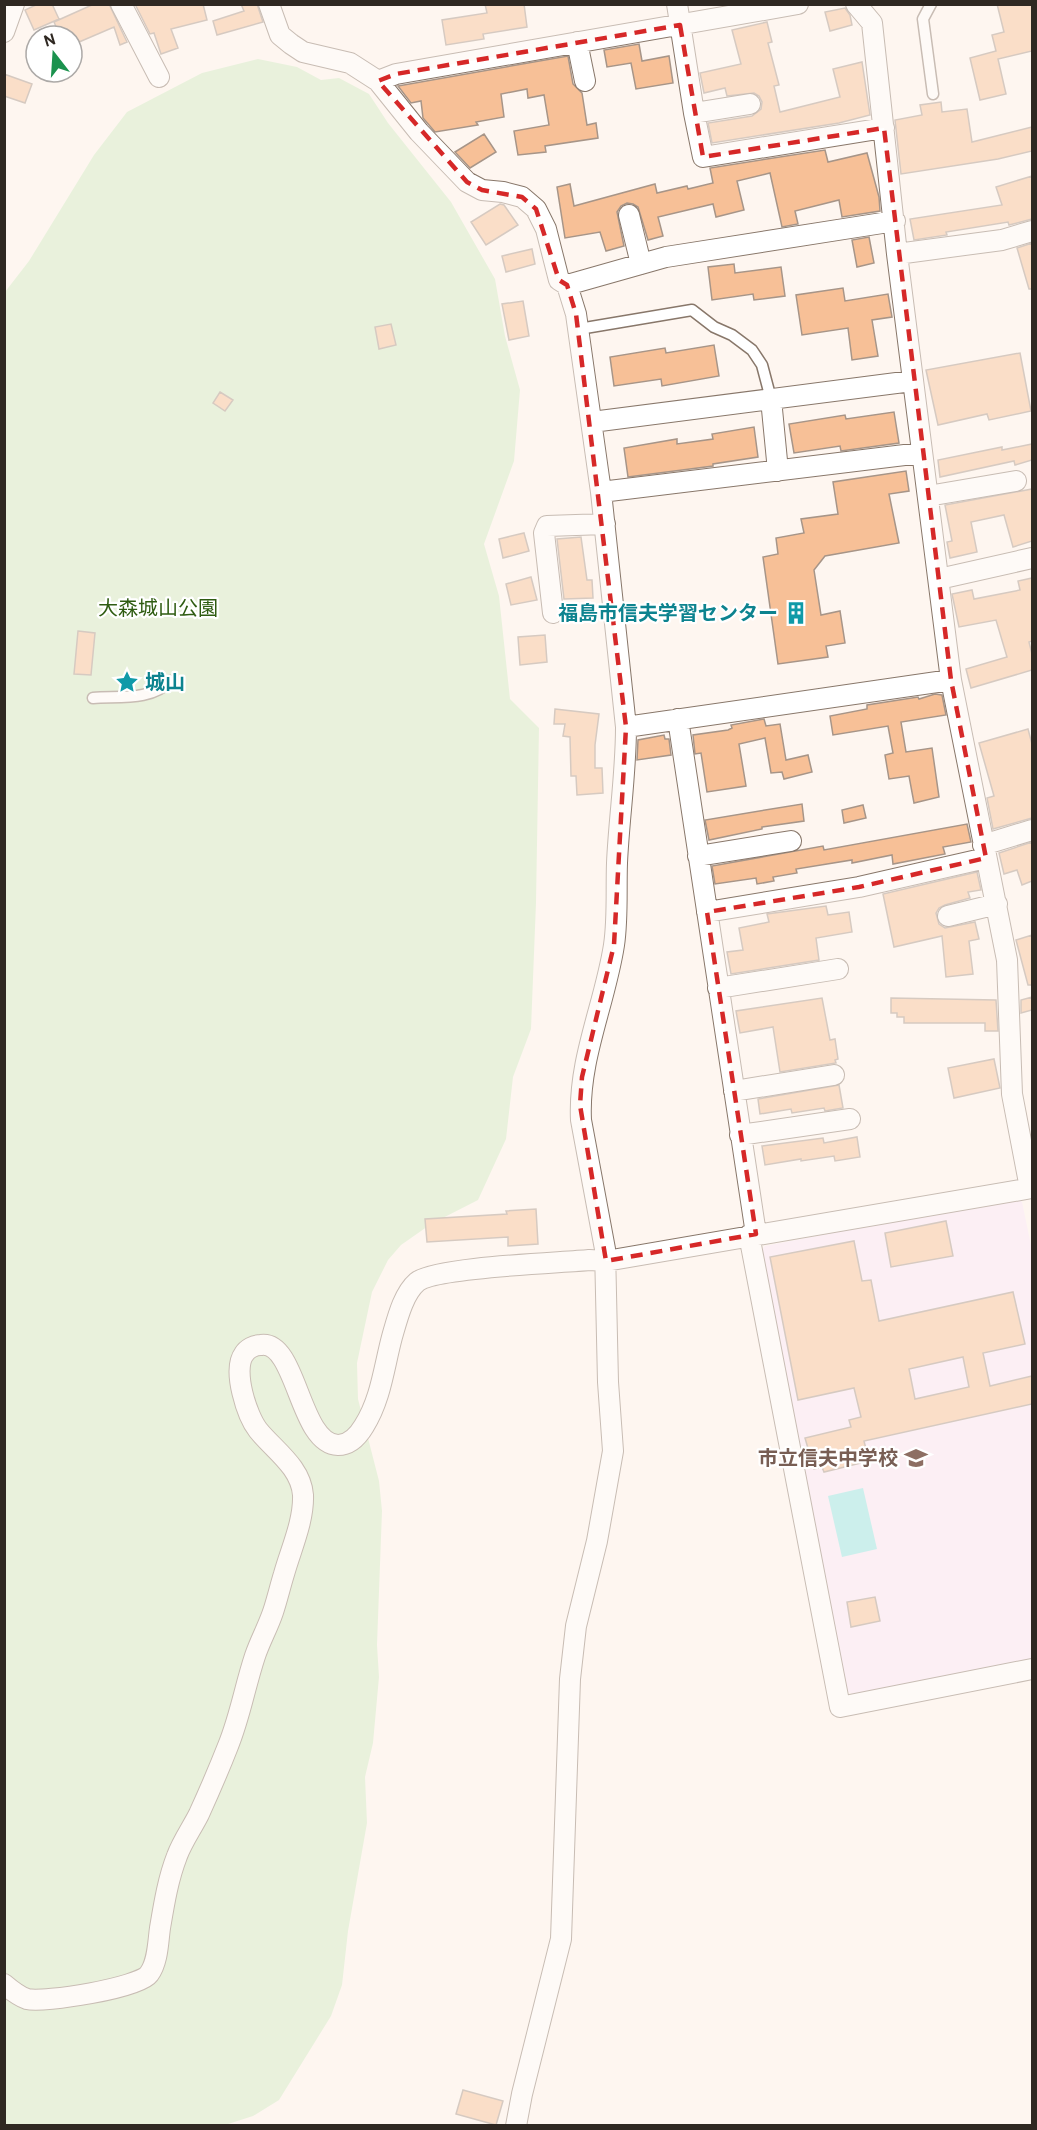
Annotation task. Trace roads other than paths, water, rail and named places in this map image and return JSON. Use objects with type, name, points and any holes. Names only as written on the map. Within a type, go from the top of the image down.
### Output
[{"type":"street","points":[[4,32],[14,4]]},
{"type":"street","points":[[122,4],[159,77]]},
{"type":"street","points":[[269,4],[280,35],[303,52],[350,63],[378,81],[419,132],[467,182],[482,190],[522,197],[536,209],[546,230],[559,280],[567,285],[576,314],[605,524],[626,727],[626,760],[620,818],[614,945],[606,986],[582,1077],[580,1105],[605,1249],[612,1451],[597,1541],[576,1626],[570,1679],[561,1939],[516,2126]]},
{"type":"street","points":[[677,4],[703,157],[884,128]]},
{"type":"street","points":[[378,81],[396,74],[798,4]]},
{"type":"street","points":[[4,1984],[15,1993],[28,1999],[57,1998],[129,1985],[143,1980],[151,1972],[156,1956],[167,1890],[177,1856],[230,1743],[255,1657],[273,1612],[300,1518],[303,1494],[293,1468],[256,1428],[239,1380],[239,1364],[249,1348],[260,1344],[271,1345],[281,1355],[301,1402],[321,1437],[332,1444],[342,1445],[351,1441],[363,1429],[373,1408],[401,1311],[411,1288],[420,1279],[450,1272],[589,1260],[606,1261],[752,1235],[1032,1192],[1012,1094],[1007,960],[951,680],[912,381],[872,23],[856,4]]},
{"type":"street","points":[[577,42],[585,81]]},
{"type":"street","points":[[694,113],[750,104]]},
{"type":"street","points":[[629,214],[641,264]]},
{"type":"street","points":[[567,285],[666,257],[895,221]]},
{"type":"street","points":[[897,254],[1002,240],[1032,231]]},
{"type":"street","points":[[592,422],[912,381]]},
{"type":"street","points":[[771,399],[778,471]]},
{"type":"street","points":[[601,492],[921,453]]},
{"type":"street","points":[[928,496],[1016,481]]},
{"type":"street","points":[[553,613],[544,532],[547,526],[605,524]]},
{"type":"street","points":[[939,579],[1032,558]]},
{"type":"street","points":[[626,727],[951,680]]},
{"type":"street","points":[[678,719],[741,1135],[752,1235],[840,1707],[1032,1669]]},
{"type":"street","points":[[707,912],[859,887],[984,851],[1032,830]]},
{"type":"street","points":[[698,856],[791,841]]},
{"type":"street","points":[[948,916],[997,904]]},
{"type":"street","points":[[718,988],[838,969]]},
{"type":"street","points":[[734,1092],[834,1075]]},
{"type":"street","points":[[741,1135],[850,1119]]},
{"type":"lane","points":[[931,4],[923,19],[933,94]]},
{"type":"lane","points":[[579,329],[692,310],[714,327],[732,335],[752,350],[765,374],[771,399]]},
{"type":"lane","points":[[93,698],[151,693],[162,689],[170,681]]},
{"type":"water","points":[[863,1488],[877,1549],[842,1557],[828,1496]]},
{"type":"place","name":"福島市信夫学習センター","points":[[796,613]]},
{"type":"place","name":"城山","points":[[127,682]]},
{"type":"place","name":"市立信夫中学校","points":[[916,1458]]},
{"type":"park label","name":"大森城山公園","points":[[158,608]]}]
